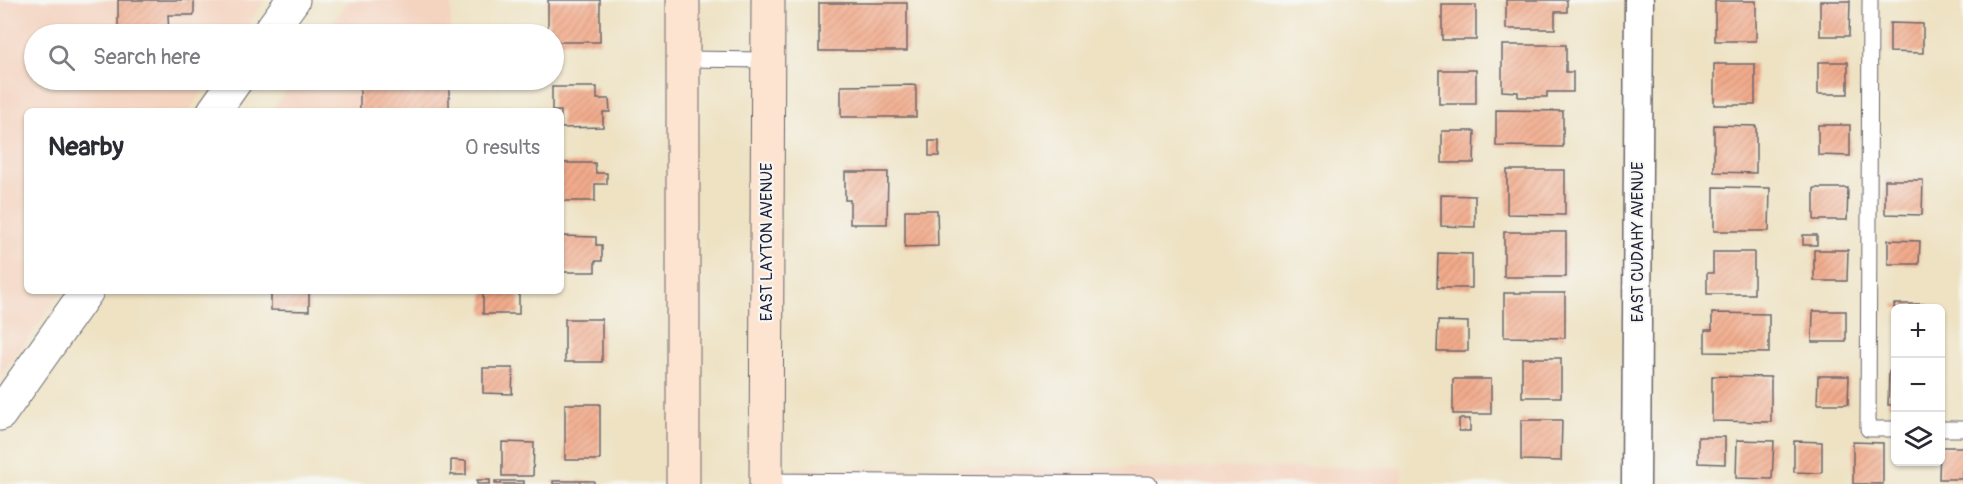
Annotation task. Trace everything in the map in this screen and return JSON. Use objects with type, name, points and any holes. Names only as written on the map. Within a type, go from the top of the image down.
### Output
[{"type":"main road","points":[[683,0],[683,484]]},
{"type":"main road","name":"EAST LAYTON AVENUE","points":[[766,483],[768,0]]},
{"type":"street","points":[[275,24],[292,0]]},
{"type":"street","name":"EAST CUDAHY AVENUE","points":[[1636,484],[1639,0]]},
{"type":"street","points":[[216,108],[229,90]]},
{"type":"street","points":[[0,414],[85,294]]},
{"type":"lane","points":[[1870,0],[1868,429],[1891,429]]},
{"type":"lane","points":[[683,59],[768,60]]},
{"type":"lane","points":[[1945,429],[1963,429]]},
{"type":"lane","points":[[766,483],[1149,484]]},
{"type":"shaded area","points":[[0,0],[265,0],[248,24],[24,24],[24,90],[204,90],[191,108],[24,108],[24,294],[60,294],[0,377]]},
{"type":"shaded area","points":[[349,0],[451,0],[451,24],[332,24]]},
{"type":"shaded area","points":[[287,90],[451,90],[452,108],[274,108]]},
{"type":"shaded area","points":[[1402,467],[1402,484],[794,484],[794,469]]},
{"type":"building","points":[[118,0],[194,0],[194,15],[168,15],[168,24],[118,24]]},
{"type":"building","points":[[548,0],[600,0],[600,42],[564,42],[564,24],[548,24]]},
{"type":"building","points":[[1506,0],[1567,0],[1567,12],[1555,12],[1555,29],[1506,29]]},
{"type":"building","points":[[1715,1],[1756,1],[1756,41],[1715,41]]},
{"type":"building","points":[[1820,1],[1850,1],[1849,36],[1820,36]]},
{"type":"building","points":[[819,3],[907,3],[907,51],[819,51]]},
{"type":"building","points":[[1442,5],[1476,5],[1476,40],[1442,40]]},
{"type":"building","points":[[1890,23],[1923,24],[1923,53],[1890,52]]},
{"type":"building","points":[[1502,45],[1566,45],[1566,72],[1573,72],[1573,92],[1547,92],[1547,97],[1518,97],[1518,92],[1502,91]]},
{"type":"building","points":[[1818,62],[1848,62],[1848,94],[1818,94]]},
{"type":"building","points":[[1714,64],[1755,64],[1755,105],[1714,105]]},
{"type":"building","points":[[1439,70],[1476,70],[1476,104],[1439,104]]},
{"type":"building","points":[[916,85],[916,117],[841,117],[841,86]]},
{"type":"building","points":[[564,87],[597,87],[597,99],[609,99],[610,112],[603,112],[603,127],[564,128],[564,108],[552,108],[552,90],[564,90]]},
{"type":"building","points":[[360,90],[449,90],[449,108],[360,108]]},
{"type":"building","points":[[1496,110],[1563,111],[1563,147],[1496,146]]},
{"type":"building","points":[[1714,125],[1756,126],[1756,173],[1714,172]]},
{"type":"building","points":[[1818,125],[1850,125],[1850,156],[1818,155]]},
{"type":"building","points":[[1442,131],[1475,131],[1474,163],[1442,163]]},
{"type":"building","points":[[929,141],[939,141],[939,156],[929,156]]},
{"type":"building","points":[[564,163],[595,163],[596,173],[607,173],[607,184],[595,184],[595,201],[564,201]]},
{"type":"building","points":[[1507,170],[1565,170],[1565,215],[1507,214]]},
{"type":"building","points":[[845,172],[888,172],[887,224],[850,224],[850,200],[845,200]]},
{"type":"building","points":[[1885,180],[1923,180],[1922,215],[1885,214]]},
{"type":"building","points":[[1714,187],[1770,188],[1769,231],[1714,231]]},
{"type":"building","points":[[1814,188],[1848,188],[1847,220],[1814,220]]},
{"type":"building","points":[[1441,195],[1475,196],[1475,227],[1441,226]]},
{"type":"building","points":[[905,210],[937,210],[938,246],[905,247]]},
{"type":"building","points":[[1504,232],[1566,232],[1566,277],[1504,277]]},
{"type":"building","points":[[1803,235],[1817,235],[1817,245],[1803,245]]},
{"type":"building","points":[[564,236],[596,237],[596,245],[602,245],[602,261],[595,261],[595,272],[564,272]]},
{"type":"building","points":[[1888,240],[1920,241],[1919,264],[1888,264]]},
{"type":"building","points":[[1814,250],[1848,250],[1847,281],[1814,281]]},
{"type":"building","points":[[1713,252],[1754,252],[1754,294],[1707,294],[1707,273],[1713,273]]},
{"type":"building","points":[[1438,253],[1472,254],[1472,288],[1437,288]]},
{"type":"building","points":[[1504,293],[1565,293],[1565,338],[1504,337]]},
{"type":"building","points":[[271,294],[309,294],[309,311],[271,310]]},
{"type":"building","points":[[483,294],[519,294],[519,314],[483,314]]},
{"type":"building","points":[[1813,311],[1846,311],[1846,342],[1812,342]]},
{"type":"building","points":[[1712,313],[1769,314],[1769,353],[1705,352],[1705,330],[1712,330]]},
{"type":"building","points":[[565,319],[602,319],[602,362],[565,362]]},
{"type":"building","points":[[1438,321],[1468,322],[1468,351],[1437,351]]},
{"type":"building","points":[[1522,358],[1561,358],[1561,397],[1522,397]]},
{"type":"building","points":[[483,368],[513,368],[512,394],[483,393]]},
{"type":"building","points":[[1889,371],[1891,371],[1891,405],[1888,405]]},
{"type":"building","points":[[1712,376],[1771,377],[1771,422],[1712,421]]},
{"type":"building","points":[[1818,376],[1849,376],[1848,404],[1817,404]]},
{"type":"building","points":[[1453,379],[1491,379],[1491,414],[1453,414]]},
{"type":"building","points":[[565,404],[600,404],[600,460],[565,460]]},
{"type":"building","points":[[1459,419],[1470,419],[1470,431],[1459,431]]},
{"type":"building","points":[[1521,420],[1562,420],[1561,461],[1521,460]]},
{"type":"building","points":[[1698,437],[1725,437],[1725,464],[1698,463]]},
{"type":"building","points":[[1737,440],[1774,441],[1772,479],[1736,478]]},
{"type":"building","points":[[1794,441],[1822,442],[1822,473],[1794,472]]},
{"type":"building","points":[[502,442],[534,443],[533,476],[502,476]]},
{"type":"building","points":[[1853,442],[1883,443],[1883,484],[1853,484]]},
{"type":"building","points":[[1945,447],[1963,447],[1963,479],[1939,479],[1939,466],[1945,466]]},
{"type":"building","points":[[451,460],[466,461],[466,475],[451,475]]},
{"type":"building","points":[[477,480],[490,480],[490,484],[477,484]]},
{"type":"building","points":[[495,481],[524,481],[524,484],[495,484]]},
{"type":"building","points":[[553,481],[594,481],[594,484],[553,484]]}]
